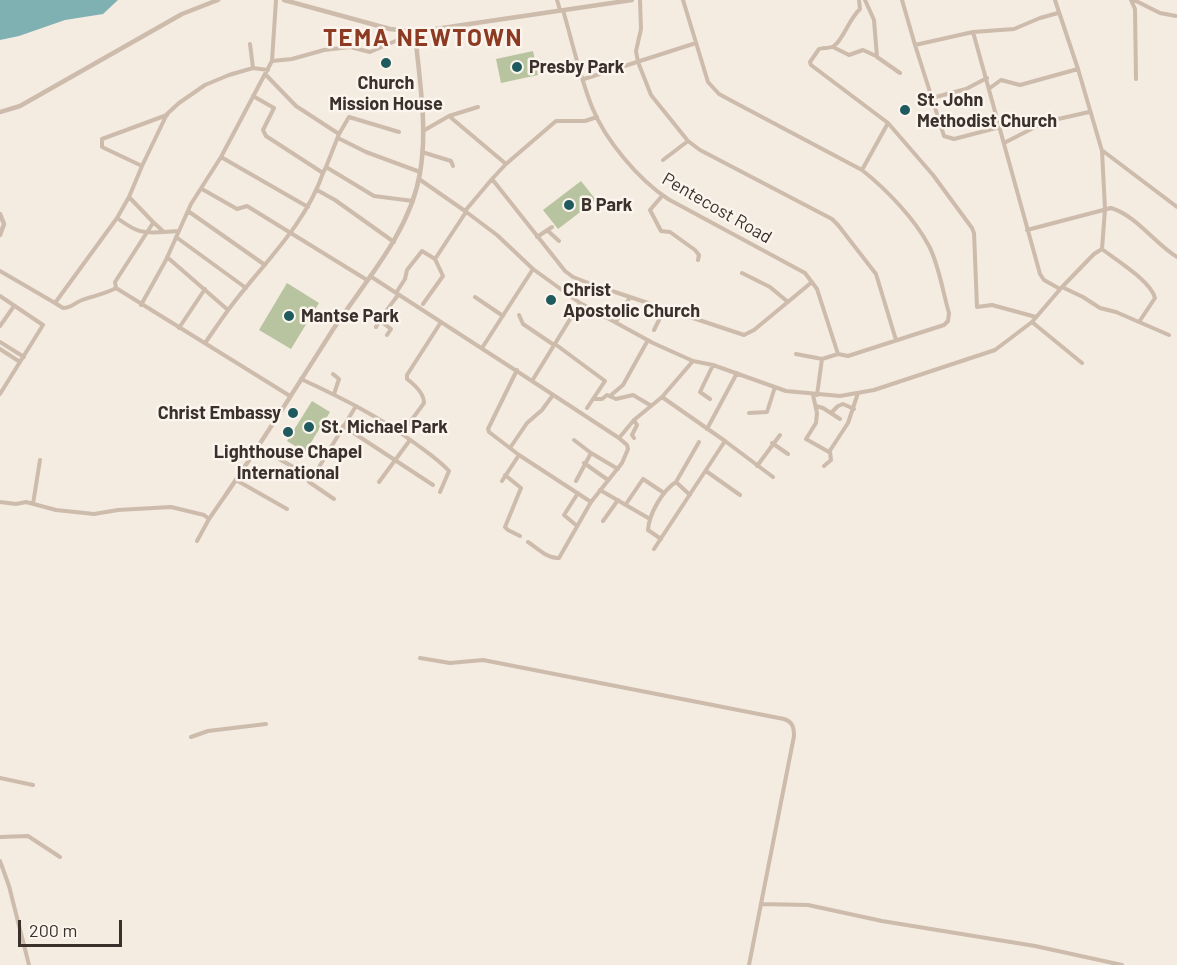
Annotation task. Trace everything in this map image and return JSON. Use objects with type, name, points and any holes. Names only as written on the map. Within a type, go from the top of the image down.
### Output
[{"type":"street","points":[[0,112],[10,111],[20,106],[182,14],[218,0]]},
{"type":"street","points":[[141,305],[188,211],[221,157],[272,61],[276,0]]},
{"type":"street","points":[[284,0],[390,29],[415,32]]},
{"type":"street","name":"Pentecost Road","points":[[556,0],[597,117],[613,144],[662,196],[800,270],[812,282],[820,296],[838,354]]},
{"type":"street","points":[[588,0],[590,7]]},
{"type":"street","points":[[272,61],[350,47],[370,52],[415,32],[632,0]]},
{"type":"street","points":[[640,0],[641,29],[636,51],[651,95],[688,141],[700,150],[832,219],[876,274],[896,340]]},
{"type":"street","points":[[683,0],[708,82],[719,94],[862,170],[899,206],[929,246],[949,314],[948,321],[944,325],[848,356],[838,354],[822,359],[796,354]]},
{"type":"street","points":[[860,0],[860,9],[854,14],[833,46],[819,50],[811,61],[811,65],[888,123],[933,174],[972,228],[977,307],[992,305],[1037,317]]},
{"type":"street","points":[[865,0],[874,20],[877,57]]},
{"type":"street","points":[[902,0],[942,134],[954,139],[1000,127]]},
{"type":"street","points":[[1054,0],[1078,69],[1102,151],[1105,208],[1102,249]]},
{"type":"street","points":[[1132,0],[1160,13],[1176,16]]},
{"type":"street","points":[[1132,0],[1135,9],[1136,79]]},
{"type":"street","points":[[915,45],[974,32],[1014,29],[1058,13]]},
{"type":"street","points":[[197,541],[301,379],[394,242],[413,201],[420,172],[423,131],[415,32]]},
{"type":"street","points":[[974,32],[1040,274],[1044,280],[1083,297],[1100,308],[1116,312],[1168,335]]},
{"type":"street","points":[[250,44],[253,68]]},
{"type":"street","points":[[584,79],[696,44]]},
{"type":"street","points":[[833,46],[849,55],[863,50],[900,73]]},
{"type":"street","points":[[142,166],[102,147],[102,139],[167,114],[205,85],[253,68],[267,72],[296,106],[339,136],[366,152],[420,172]]},
{"type":"street","points":[[990,88],[1001,80],[1025,84],[1078,69]]},
{"type":"street","points":[[932,98],[966,88],[987,78]]},
{"type":"street","points":[[253,96],[274,108],[263,130],[266,136],[323,173]]},
{"type":"street","points":[[423,131],[449,116],[478,107]]},
{"type":"street","points":[[1004,143],[1040,127],[1045,122],[1089,112]]},
{"type":"street","points":[[56,303],[117,218],[167,114]]},
{"type":"street","points":[[449,116],[506,164]]},
{"type":"street","points":[[205,343],[308,207],[349,117],[399,132]]},
{"type":"street","points":[[435,259],[465,212],[506,164],[556,121],[585,121],[597,117]]},
{"type":"street","points":[[862,170],[888,123]]},
{"type":"street","points":[[663,160],[688,141]]},
{"type":"street","points":[[1102,151],[1177,207]]},
{"type":"street","points":[[422,152],[451,161],[453,166]]},
{"type":"street","points":[[221,157],[308,207]]},
{"type":"street","points":[[326,167],[374,196],[413,201]]},
{"type":"street","points":[[419,179],[497,235],[533,269],[580,303],[648,340],[693,361],[713,365],[786,391],[815,395],[840,396],[858,393],[917,377],[956,361],[995,350],[1032,322],[1061,288],[1094,254],[1102,249]]},
{"type":"street","points":[[492,179],[568,274],[744,335],[754,330],[812,282]]},
{"type":"street","points":[[202,189],[237,209],[247,206],[397,294],[626,443],[628,450],[618,469],[591,502],[559,558],[548,556],[528,542]]},
{"type":"street","points":[[317,190],[394,242]]},
{"type":"street","points":[[662,196],[650,210],[661,231],[671,233],[695,250],[699,255],[698,260]]},
{"type":"street","points":[[129,197],[164,232]]},
{"type":"street","points":[[1027,230],[1105,208],[1113,208],[1177,256]]},
{"type":"street","points":[[188,211],[265,265]]},
{"type":"street","points":[[0,214],[4,224],[0,236]]},
{"type":"street","points":[[117,218],[146,234],[179,231]]},
{"type":"street","points":[[153,222],[115,282],[117,288],[290,396]]},
{"type":"street","points":[[537,237],[549,229],[559,241]]},
{"type":"street","points":[[176,237],[246,288]]},
{"type":"street","points":[[1102,249],[1143,280],[1154,294],[1155,298],[1139,322]]},
{"type":"street","points":[[376,327],[383,312],[387,310],[397,294],[407,270],[422,251],[435,259],[443,276],[423,304]]},
{"type":"street","points":[[167,257],[228,310]]},
{"type":"street","points":[[482,348],[533,269]]},
{"type":"street","points":[[0,271],[63,308],[69,308],[82,300],[103,295],[117,288]]},
{"type":"street","points":[[742,273],[770,287],[788,302]]},
{"type":"street","points":[[179,328],[205,289]]},
{"type":"street","points":[[0,296],[43,325],[0,394]]},
{"type":"street","points":[[475,297],[503,316]]},
{"type":"street","points":[[616,322],[630,297]]},
{"type":"street","points":[[532,381],[580,303]]},
{"type":"street","points":[[0,326],[14,306]]},
{"type":"street","points":[[654,330],[665,308]]},
{"type":"street","points":[[519,315],[523,324],[605,381],[587,408]]},
{"type":"street","points":[[379,320],[391,329],[387,335]]},
{"type":"street","points":[[402,433],[425,400],[407,375],[441,322]]},
{"type":"street","points":[[1032,322],[1082,363]]},
{"type":"street","points":[[593,399],[610,396],[623,385],[648,340]]},
{"type":"street","points":[[0,342],[24,357]]},
{"type":"street","points":[[0,349],[20,362]]},
{"type":"street","points":[[822,359],[815,395],[816,423],[806,439],[830,452]]},
{"type":"street","points":[[619,438],[634,420],[662,397],[693,361]]},
{"type":"street","points":[[710,399],[700,392],[713,365]]},
{"type":"street","points":[[517,370],[488,429],[492,435],[519,455],[591,502]]},
{"type":"street","points":[[707,429],[737,373]]},
{"type":"street","points":[[333,374],[339,379],[334,394]]},
{"type":"street","points":[[301,379],[334,394],[402,433],[441,463],[448,471],[440,492]]},
{"type":"street","points":[[749,413],[767,412],[775,387]]},
{"type":"street","points":[[824,466],[831,460],[830,452],[848,423],[858,393]]},
{"type":"street","points":[[510,448],[527,423],[542,410],[553,395]]},
{"type":"street","points":[[610,396],[618,399],[637,396],[650,405]]},
{"type":"street","points":[[662,397],[773,477]]},
{"type":"street","points":[[831,413],[841,404],[854,409]]},
{"type":"street","points":[[257,447],[308,475],[316,472],[356,406]]},
{"type":"street","points":[[816,406],[840,419]]},
{"type":"street","points":[[633,438],[632,435],[637,425],[634,420]]},
{"type":"street","points":[[343,426],[433,485]]},
{"type":"street","points":[[757,466],[780,435]]},
{"type":"street","points":[[379,482],[410,440]]},
{"type":"street","points":[[574,440],[618,469]]},
{"type":"street","points":[[654,549],[725,441]]},
{"type":"street","points":[[661,539],[648,530],[650,519],[664,493],[676,482],[699,442]]},
{"type":"street","points":[[772,443],[788,454]]},
{"type":"street","points":[[576,481],[591,453]]},
{"type":"street","points":[[502,481],[519,455]]},
{"type":"street","points":[[33,504],[40,460]]},
{"type":"street","points":[[584,464],[608,480]]},
{"type":"street","points":[[706,471],[740,495]]},
{"type":"street","points":[[308,475],[309,482],[334,499]]},
{"type":"street","points":[[505,475],[521,488],[505,527],[520,536]]},
{"type":"street","points":[[626,504],[643,479],[664,493]]},
{"type":"street","points":[[236,480],[286,509]]},
{"type":"street","points":[[676,482],[690,495]]},
{"type":"street","points":[[600,490],[650,519]]},
{"type":"street","points":[[577,526],[564,515],[578,494]]},
{"type":"street","points":[[603,521],[618,500]]},
{"type":"street","points":[[0,502],[16,504],[26,502],[56,510],[94,514],[118,510],[171,507],[204,515],[209,519]]},
{"type":"street","points":[[420,658],[450,663],[483,660],[788,720],[793,726],[794,736],[749,965]]},
{"type":"street","points":[[191,737],[208,731],[266,724]]},
{"type":"street","points":[[0,778],[33,784]]},
{"type":"street","points":[[0,837],[28,836],[60,857]]},
{"type":"street","points":[[0,861],[9,886],[29,965]]},
{"type":"street","points":[[761,904],[808,905],[882,921],[1035,946],[1122,965]]},
{"type":"green space","name":"Presby Park","points":[[533,51],[538,75],[501,83],[496,59]]},
{"type":"green space","name":"B Park","points":[[581,181],[596,200],[558,229],[543,210]]},
{"type":"green space","name":"Mantse Park","points":[[287,283],[319,303],[291,349],[259,330]]},
{"type":"green space","name":"St. Michael Park","points":[[312,401],[330,412],[305,452],[287,441]]},
{"type":"water","points":[[0,0],[118,0],[103,14],[65,20],[0,40]]},
{"type":"place","name":"Church Mission House","points":[[386,63]]},
{"type":"place","name":"Presby Park","points":[[517,67]]},
{"type":"place","name":"St. John Methodist Church","points":[[905,110]]},
{"type":"place","name":"B Park","points":[[569,205]]},
{"type":"place","name":"Christ Apostolic Church","points":[[551,300]]},
{"type":"place","name":"Mantse Park","points":[[289,316]]},
{"type":"place","name":"Christ Embassy","points":[[293,413]]},
{"type":"place","name":"St. Michael Park","points":[[309,427]]},
{"type":"place","name":"Lighthouse Chapel International","points":[[288,432]]},
{"type":"district","name":"TEMA NEWTOWN","points":[[423,38]]}]
